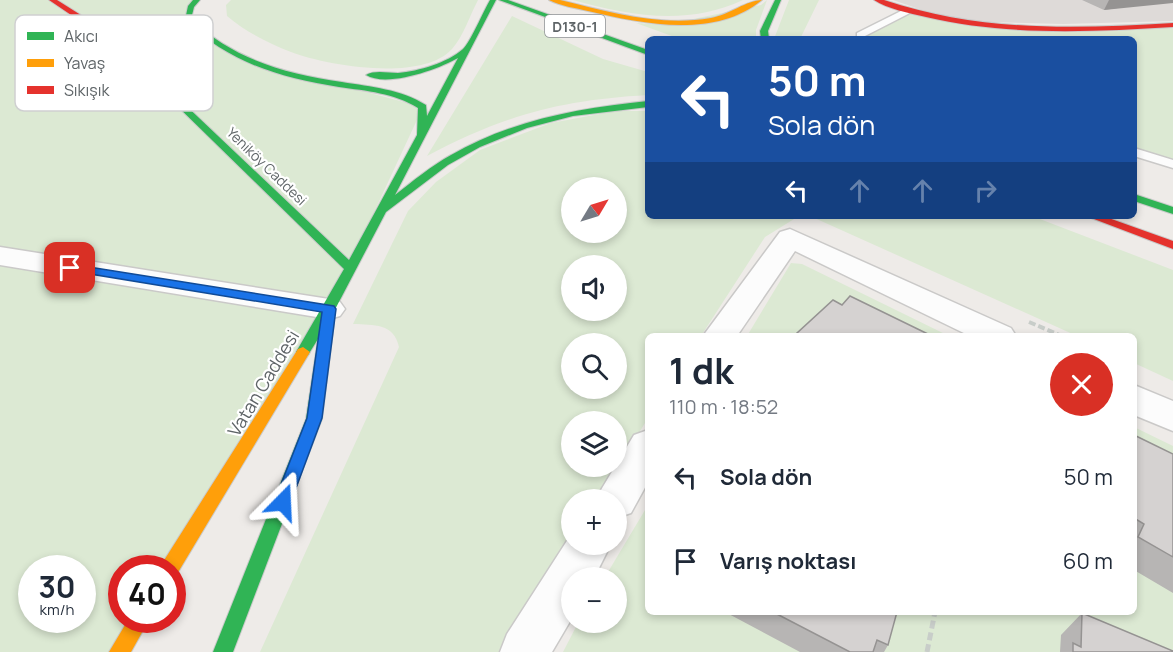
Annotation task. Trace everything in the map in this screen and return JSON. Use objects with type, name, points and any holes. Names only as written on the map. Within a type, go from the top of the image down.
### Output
[{"type":"main road","name":"Yeniköy Caddesi","points":[[52,0],[75,15]]},
{"type":"main road","points":[[188,15],[191,6],[197,0]]},
{"type":"main road","points":[[329,309],[348,266],[422,134],[492,0]]},
{"type":"main road","name":"D130-1","points":[[502,0],[645,52]]},
{"type":"main road","name":"D130-1","points":[[546,0],[648,35]]},
{"type":"main road","points":[[552,0],[633,19],[670,21],[712,18],[738,13],[759,0]]},
{"type":"main road","points":[[765,36],[764,31],[778,0]]},
{"type":"main road","points":[[877,0],[905,12],[959,23],[1088,28],[1173,25]]},
{"type":"main road","points":[[531,11],[578,43]]},
{"type":"main road","points":[[213,42],[248,61],[284,74],[402,94],[423,107],[422,134]]},
{"type":"main road","points":[[299,62],[340,72],[395,76],[432,70],[467,45]]},
{"type":"main road","points":[[380,211],[465,150],[517,128],[558,116],[617,106],[645,104]]},
{"type":"main road","name":"Yeniköy Caddesi","points":[[186,111],[348,266]]},
{"type":"main road","points":[[1137,198],[1173,211]]},
{"type":"main road","points":[[1137,206],[1173,219]]},
{"type":"main road","points":[[1100,219],[1173,246]]},
{"type":"main road","name":"Vatan Caddesi","points":[[178,555],[329,309]]},
{"type":"main road","name":"Vatan Caddesi","points":[[224,652],[314,418],[329,309]]},
{"type":"main road","points":[[119,652],[131,633]]},
{"type":"street","points":[[722,333],[790,238],[993,333]]},
{"type":"street","points":[[0,256],[329,309]]},
{"type":"street","points":[[1137,400],[1173,417]]},
{"type":"street","points":[[623,489],[645,451]]},
{"type":"street","points":[[525,652],[582,555]]},
{"type":"lane","points":[[860,36],[905,12]]},
{"type":"lane","points":[[1137,153],[1173,164]]},
{"type":"path","points":[[927,652],[934,615]]},
{"type":"shaded area","points":[[893,0],[1173,0],[1173,21],[1063,24],[988,22],[942,17]]},
{"type":"green space","points":[[0,0],[197,0],[189,15],[15,15],[15,111],[213,111],[213,37],[248,61],[423,107],[329,309],[178,555],[108,555],[108,633],[131,633],[119,652],[0,652]]},
{"type":"green space","points":[[231,0],[478,0],[456,44],[438,59],[398,68],[374,68],[328,62],[282,49],[250,32],[227,16],[226,5]]},
{"type":"green space","points":[[573,0],[743,0],[701,13],[659,16],[637,14]]},
{"type":"green space","points":[[767,0],[756,36],[672,36],[636,23],[664,25],[761,5]]},
{"type":"green space","points":[[789,0],[819,0],[801,36],[775,36]]},
{"type":"green space","points":[[905,12],[1003,26],[1173,25],[1173,164],[1137,153],[1137,36],[860,35]]},
{"type":"green space","points":[[512,16],[603,59],[645,71],[645,95],[588,101],[534,112],[482,130],[427,156]]},
{"type":"green space","points":[[616,111],[645,111],[645,219],[794,219],[765,237],[703,333],[645,333],[645,423],[627,453],[627,411],[561,411],[561,477],[612,477],[605,489],[561,489],[561,555],[565,555],[508,652],[260,652],[399,347],[393,333],[388,329],[375,325],[353,324],[408,211],[436,182],[480,150],[551,123]]},
{"type":"green space","points":[[817,219],[1040,219],[1173,270],[1173,381],[1137,364],[1137,333],[1070,333]]},
{"type":"green space","points":[[791,263],[802,264],[943,333],[749,333]]},
{"type":"green space","points":[[1137,428],[1173,446],[1173,652],[563,652],[573,633],[627,633],[627,567],[611,567],[618,555],[627,555],[627,540],[645,510],[645,615],[1137,615]]},
{"type":"building","points":[[850,296],[926,333],[797,333],[833,300],[842,305]]},
{"type":"building","points":[[1137,436],[1173,454],[1173,557],[1138,537],[1144,524],[1137,520]]},
{"type":"building","points":[[779,615],[896,615],[888,645],[877,640],[873,652],[850,652]]},
{"type":"building","points":[[1082,615],[1087,615],[1173,652],[1073,652],[1073,643],[1081,647]]},
{"type":"traffic: fast","points":[[188,15],[191,6],[197,0]]},
{"type":"traffic: fast","points":[[303,352],[329,309],[493,0]]},
{"type":"traffic: fast","points":[[502,0],[645,52]]},
{"type":"traffic: fast","points":[[765,36],[764,31],[778,0]]},
{"type":"traffic: fast","points":[[213,42],[259,66],[301,78],[385,91],[405,97],[423,107],[421,134]]},
{"type":"traffic: fast","points":[[370,75],[419,72],[442,64],[464,51]]},
{"type":"traffic: fast","points":[[380,211],[454,157],[500,135],[548,119],[598,109],[645,104]]},
{"type":"traffic: fast","points":[[186,111],[348,266]]},
{"type":"traffic: fast","points":[[1137,198],[1173,211]]},
{"type":"traffic: fast","points":[[223,652],[314,419],[327,323]]},
{"type":"traffic: slow","points":[[552,0],[630,17],[686,23],[712,20],[737,13],[759,0]]},
{"type":"traffic: slow","points":[[178,555],[303,352]]},
{"type":"traffic: slow","points":[[119,652],[131,633]]},
{"type":"traffic: jam","points":[[52,0],[75,15]]},
{"type":"traffic: jam","points":[[877,0],[913,12],[986,26],[1023,29],[1098,29],[1173,25]]},
{"type":"traffic: jam","points":[[1100,219],[1173,245]]},
{"type":"route","points":[[70,268],[329,309],[314,418],[283,502]]}]
